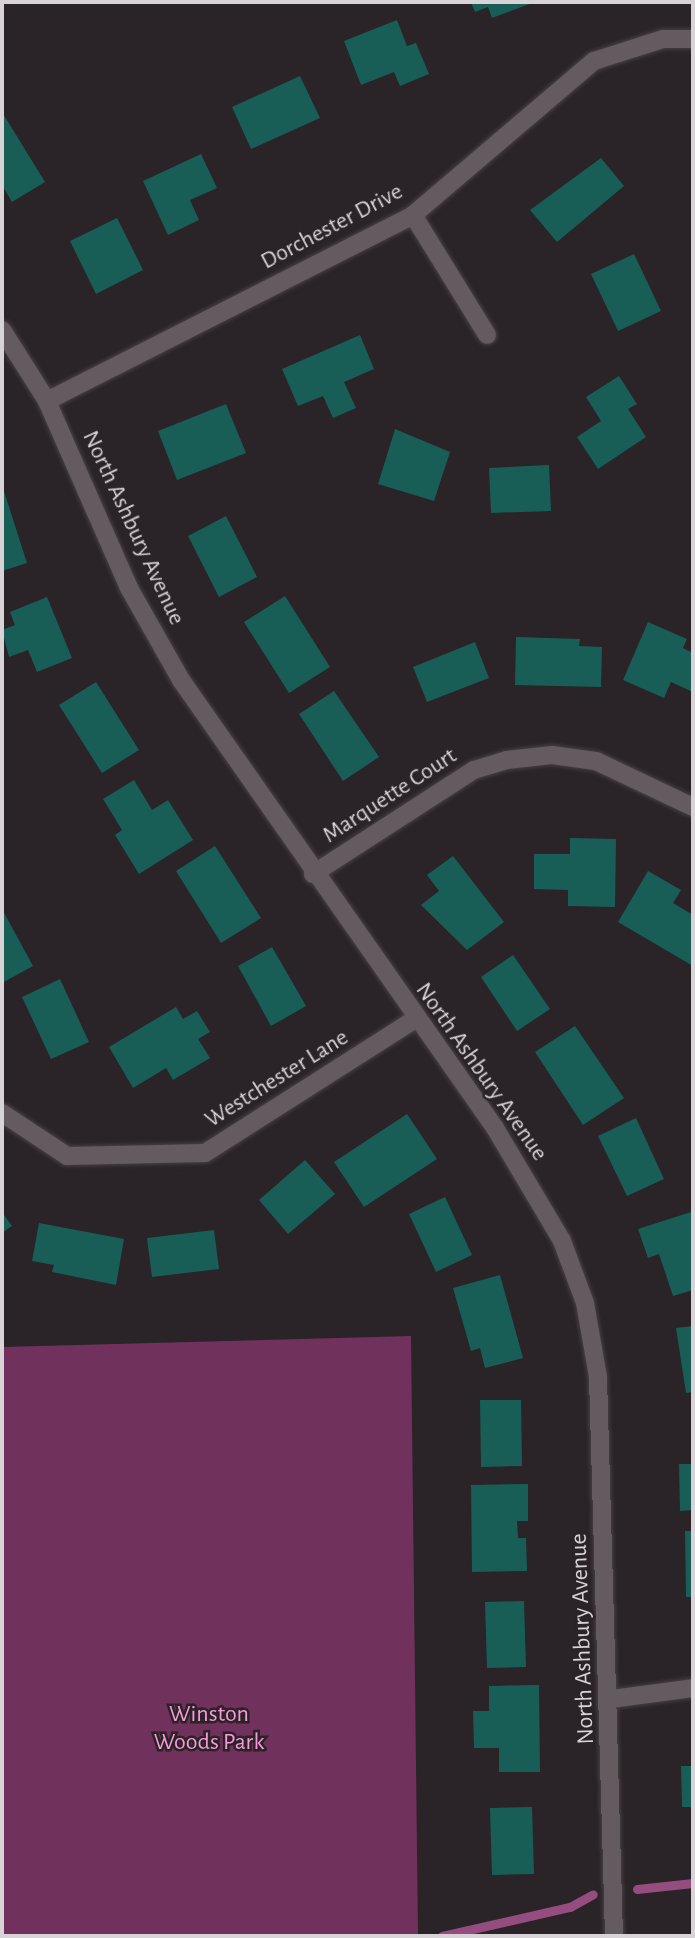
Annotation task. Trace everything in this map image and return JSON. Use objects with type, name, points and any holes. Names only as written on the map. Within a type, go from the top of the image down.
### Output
[{"type":"street","name":"Dorchester Drive","points":[[47,401],[413,215],[594,61],[663,39],[693,39]]},
{"type":"street","points":[[413,215],[487,335]]},
{"type":"street","name":"North Ashbury Avenue","points":[[2,330],[47,401],[155,636],[313,874],[495,1128],[562,1241],[585,1303],[597,1377],[612,1699],[614,1936]]},
{"type":"street","name":"Marquette Court","points":[[313,874],[474,770],[507,760],[552,755],[596,761],[693,807]]},
{"type":"street","name":"Westchester Lane","points":[[2,1113],[67,1156],[205,1153],[415,1019]]},
{"type":"street","points":[[612,1699],[693,1688]]},
{"type":"green space","name":"Winston Woods Park","points":[[411,1336],[418,1936],[2,1936],[2,1347]]},
{"type":"building","points":[[471,2],[535,2],[492,18],[488,7],[475,12]]},
{"type":"building","points":[[397,20],[407,46],[416,43],[429,74],[400,86],[394,72],[361,85],[344,41]]},
{"type":"building","points":[[300,76],[320,118],[251,149],[232,107]]},
{"type":"building","points":[[2,112],[45,182],[12,202],[2,185]]},
{"type":"building","points":[[201,154],[217,188],[190,200],[199,220],[168,235],[143,181]]},
{"type":"building","points":[[601,158],[624,186],[557,242],[530,210]]},
{"type":"building","points":[[117,218],[143,270],[96,294],[70,241]]},
{"type":"building","points":[[634,254],[661,311],[618,331],[591,274]]},
{"type":"building","points":[[360,335],[374,369],[344,382],[356,408],[333,418],[323,396],[298,406],[282,369]]},
{"type":"building","points":[[619,376],[637,404],[628,409],[646,437],[598,469],[577,437],[601,421],[586,397]]},
{"type":"building","points":[[226,404],[246,453],[177,480],[158,431]]},
{"type":"building","points":[[395,429],[450,452],[434,501],[378,484]]},
{"type":"building","points":[[549,465],[551,511],[491,513],[489,468]]},
{"type":"building","points":[[2,485],[27,563],[2,571]]},
{"type":"building","points":[[226,516],[257,577],[219,597],[188,536]]},
{"type":"building","points":[[285,596],[330,667],[289,693],[244,622]]},
{"type":"building","points":[[47,597],[72,658],[37,672],[28,650],[9,657],[2,630],[15,625],[10,612]]},
{"type":"building","points":[[648,622],[687,639],[683,648],[693,653],[693,692],[671,682],[664,698],[623,680]]},
{"type":"building","points":[[516,637],[580,639],[579,646],[602,647],[601,687],[515,685]]},
{"type":"building","points":[[475,642],[489,678],[427,702],[413,667]]},
{"type":"building","points":[[96,682],[139,750],[102,773],[59,705]]},
{"type":"building","points":[[334,691],[379,757],[343,781],[299,714]]},
{"type":"building","points":[[134,780],[152,810],[168,800],[193,840],[139,874],[115,835],[122,830],[103,799]]},
{"type":"building","points":[[570,838],[616,839],[615,907],[568,906],[568,890],[534,889],[534,854],[570,854]]},
{"type":"building","points":[[215,846],[261,918],[221,943],[176,871]]},
{"type":"building","points":[[453,856],[504,922],[467,950],[421,905],[439,891],[427,875]]},
{"type":"building","points":[[648,871],[681,890],[673,903],[693,915],[693,966],[618,922]]},
{"type":"building","points":[[2,909],[33,966],[2,983]]},
{"type":"building","points":[[272,947],[306,1006],[271,1026],[238,966]]},
{"type":"building","points":[[513,955],[550,1009],[517,1031],[481,977]]},
{"type":"building","points":[[60,979],[89,1042],[51,1059],[22,997]]},
{"type":"building","points":[[176,1007],[183,1019],[197,1011],[210,1032],[198,1039],[210,1058],[173,1080],[166,1068],[133,1088],[109,1047]]},
{"type":"building","points":[[575,1026],[624,1098],[583,1125],[535,1052]]},
{"type":"building","points":[[407,1114],[437,1159],[364,1207],[334,1162]]},
{"type":"building","points":[[636,1118],[664,1179],[627,1196],[598,1136]]},
{"type":"building","points":[[305,1160],[335,1194],[288,1234],[259,1200]]},
{"type":"building","points":[[445,1197],[472,1255],[436,1272],[409,1214]]},
{"type":"building","points":[[2,1212],[12,1226],[2,1233]]},
{"type":"building","points":[[691,1212],[693,1290],[673,1296],[659,1254],[648,1258],[638,1229]]},
{"type":"building","points":[[39,1223],[124,1239],[116,1285],[52,1272],[54,1265],[32,1261]]},
{"type":"building","points":[[214,1230],[219,1269],[152,1277],[147,1238]]},
{"type":"building","points":[[500,1275],[523,1358],[485,1368],[480,1348],[471,1351],[453,1288]]},
{"type":"building","points":[[693,1326],[693,1392],[686,1393],[676,1328]]},
{"type":"building","points":[[480,1400],[521,1400],[522,1466],[481,1467]]},
{"type":"building","points":[[679,1464],[693,1464],[693,1510],[680,1511]]},
{"type":"building","points":[[528,1484],[528,1521],[517,1521],[518,1538],[526,1538],[527,1571],[472,1572],[471,1485]]},
{"type":"building","points":[[685,1531],[693,1531],[693,1597],[686,1597]]},
{"type":"building","points":[[524,1601],[526,1667],[487,1668],[485,1602]]},
{"type":"building","points":[[539,1685],[540,1772],[499,1772],[499,1748],[474,1748],[473,1711],[489,1711],[489,1686]]},
{"type":"building","points":[[681,1766],[693,1766],[693,1807],[682,1807]]},
{"type":"building","points":[[532,1807],[534,1874],[492,1875],[490,1808]]},
{"type":"waterway","points":[[637,1889],[693,1883]]},
{"type":"waterway","points":[[442,1936],[570,1907],[593,1894]]}]
